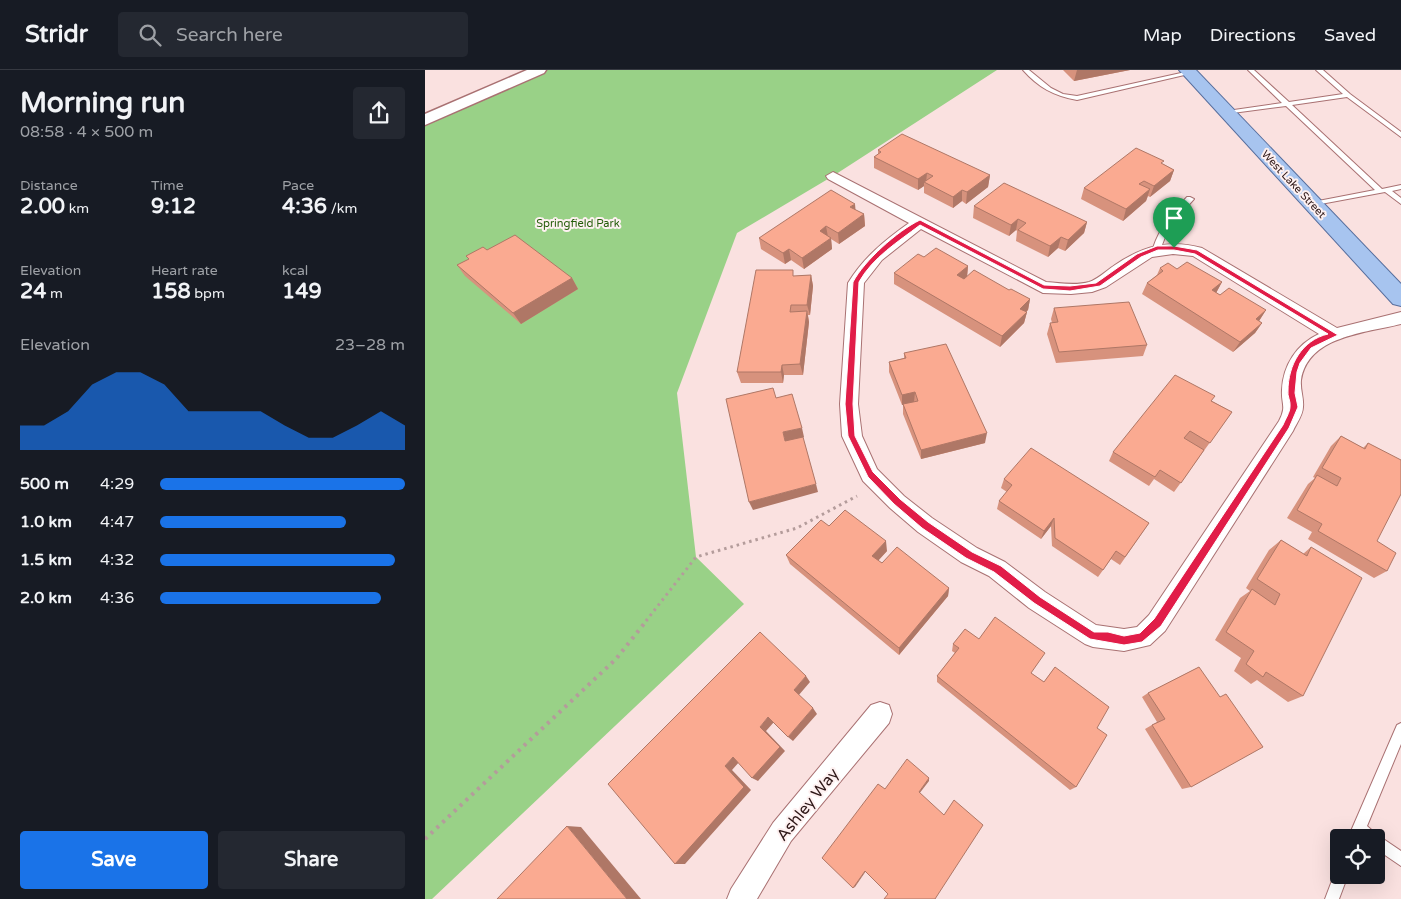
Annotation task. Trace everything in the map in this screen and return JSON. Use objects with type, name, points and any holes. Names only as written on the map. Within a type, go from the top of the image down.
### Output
[{"type":"main road","name":"West Lake Street","points":[[1188,72],[1401,298]]},
{"type":"street","points":[[425,120],[539,70]]},
{"type":"street","points":[[833,176],[1043,287],[1070,289],[1098,284],[1139,256],[1157,248],[1174,248],[1197,252],[1335,335]]},
{"type":"street","points":[[920,222],[875,256],[862,271],[856,282],[849,404],[851,436],[870,475],[897,502],[925,525],[969,555],[997,569],[1037,600],[1093,636],[1108,636],[1124,640],[1142,637],[1157,623],[1286,426],[1294,407],[1291,393],[1293,372],[1297,362],[1309,346],[1324,337],[1401,318]]},
{"type":"street","name":"Ashley Way","points":[[746,897],[782,832],[880,714]]},
{"type":"lane","points":[[1026,70],[1045,89],[1059,96],[1077,98],[1188,72]]},
{"type":"lane","points":[[1251,70],[1384,190],[1401,202]]},
{"type":"lane","points":[[1319,70],[1401,136]]},
{"type":"lane","points":[[1227,113],[1348,95]]},
{"type":"lane","points":[[1313,204],[1401,187]]},
{"type":"lane","points":[[1157,248],[1161,231],[1168,221],[1190,199]]},
{"type":"lane","points":[[1359,829],[1401,729]]},
{"type":"lane","points":[[1385,847],[1401,859]]},
{"type":"lane","points":[[1332,899],[1338,884]]},
{"type":"path","points":[[425,839],[616,659],[696,557],[797,528],[857,496]]},
{"type":"green space","name":"Springfield Park","points":[[539,70],[997,70],[833,176],[737,233],[677,393],[696,557],[744,604],[432,899],[425,899],[425,120]]},
{"type":"building","points":[[902,134],[990,175],[967,192],[962,190],[953,197],[924,182],[933,176],[927,173],[918,179],[874,157],[881,152],[878,150]]},
{"type":"building","points":[[1136,148],[1164,161],[1161,163],[1174,170],[1154,186],[1144,181],[1139,184],[1150,189],[1126,209],[1084,188]]},
{"type":"building","points":[[1004,183],[1087,222],[1068,240],[1061,237],[1050,246],[1018,230],[1026,223],[1018,219],[1011,225],[974,206]]},
{"type":"building","points":[[831,190],[855,204],[850,207],[864,214],[838,233],[826,226],[820,231],[831,238],[802,258],[789,249],[783,253],[759,238]]},
{"type":"building","points":[[515,235],[572,278],[513,313],[457,265],[469,259],[466,256],[483,247],[487,250]]},
{"type":"building","points":[[936,248],[968,266],[957,275],[964,279],[974,270],[1009,290],[1011,289],[1030,299],[1020,309],[1027,312],[1002,336],[894,273],[918,254],[924,257]]},
{"type":"building","points":[[1187,262],[1222,282],[1212,290],[1220,295],[1229,288],[1266,310],[1256,319],[1262,323],[1240,342],[1147,283],[1163,271],[1160,268],[1168,263],[1177,269]]},
{"type":"building","points":[[756,270],[793,270],[793,276],[811,275],[807,305],[791,305],[790,312],[807,311],[800,364],[782,365],[781,372],[737,372]]},
{"type":"building","points":[[1129,302],[1147,345],[1059,352],[1050,323],[1058,322],[1054,308]]},
{"type":"building","points":[[946,344],[987,433],[921,450],[903,404],[918,401],[915,392],[902,395],[889,362],[906,358],[904,353]]},
{"type":"building","points":[[1175,375],[1215,396],[1211,401],[1232,412],[1210,443],[1190,431],[1184,438],[1204,450],[1181,483],[1160,470],[1155,477],[1113,452]]},
{"type":"building","points":[[773,388],[776,398],[792,394],[802,428],[783,432],[785,441],[803,437],[816,484],[749,502],[726,399]]},
{"type":"building","points":[[1341,436],[1365,449],[1368,443],[1401,460],[1401,494],[1377,541],[1396,553],[1387,571],[1318,531],[1322,524],[1297,510],[1317,475],[1337,486],[1341,478],[1322,468]]},
{"type":"building","points":[[1031,448],[1149,523],[1125,557],[1116,551],[1103,570],[1055,538],[1054,518],[1044,531],[999,501],[1012,485],[1004,479]]},
{"type":"building","points":[[845,510],[886,541],[872,556],[882,563],[897,547],[949,588],[899,648],[786,555],[821,520],[829,526]]},
{"type":"building","points":[[1281,540],[1307,556],[1311,547],[1362,578],[1303,696],[1266,672],[1263,677],[1246,664],[1254,651],[1226,632],[1252,589],[1275,605],[1280,594],[1257,579]]},
{"type":"building","points":[[995,617],[1045,653],[1031,673],[1044,682],[1055,667],[1109,707],[1097,728],[1107,735],[1076,787],[937,676],[959,648],[953,644],[965,629],[979,639]]},
{"type":"building","points":[[760,632],[806,676],[794,690],[813,708],[788,737],[768,717],[760,727],[780,747],[752,778],[733,757],[725,766],[744,787],[675,864],[608,784]]},
{"type":"building","points":[[1199,667],[1220,697],[1226,694],[1263,747],[1191,787],[1152,725],[1165,719],[1148,693]]},
{"type":"building","points":[[907,759],[929,778],[919,792],[944,815],[954,800],[983,825],[935,899],[884,899],[888,894],[865,871],[853,888],[822,858],[878,784],[885,789]]},
{"type":"building","points":[[567,826],[627,899],[497,899]]},
{"type":"route","points":[[920,222],[1043,287],[1070,289],[1098,284],[1139,256],[1157,248],[1174,248],[1197,252],[1335,335],[1324,337],[1309,346],[1297,362],[1293,372],[1291,393],[1294,407],[1286,426],[1157,623],[1142,637],[1124,640],[1108,636],[1093,636],[1037,600],[997,569],[969,555],[925,525],[897,502],[870,475],[851,436],[849,404],[856,282],[862,271],[875,256],[920,222]]}]
